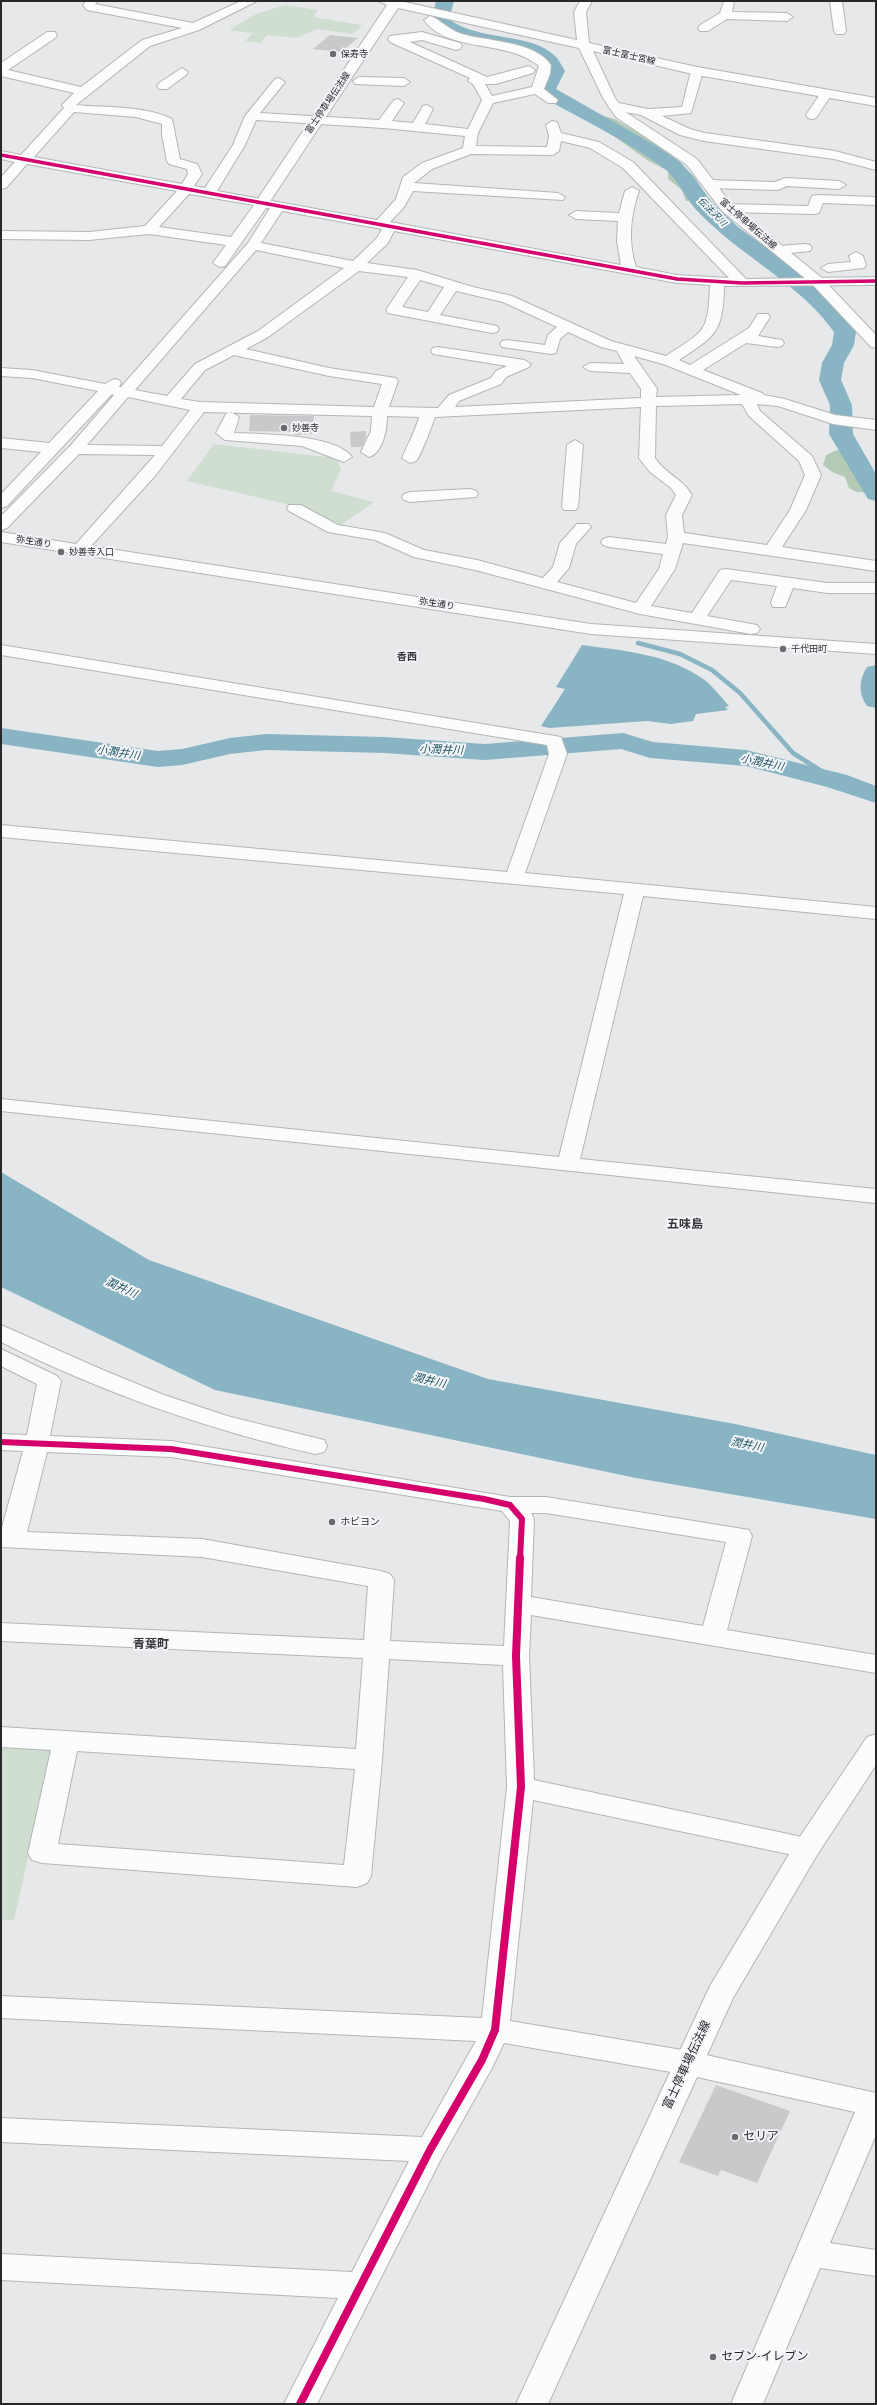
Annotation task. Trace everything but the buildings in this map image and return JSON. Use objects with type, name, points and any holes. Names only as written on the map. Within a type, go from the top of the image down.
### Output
[{"type":"street","points":[[92,1],[89,5],[91,8],[105,9],[194,27]]},
{"type":"street","points":[[71,108],[68,105],[83,91],[146,43],[194,27],[251,1]]},
{"type":"street","name":"富士停車場伝法線","points":[[586,1],[580,12],[584,46],[614,106],[629,121],[692,162],[727,208],[779,250],[809,277],[876,344]]},
{"type":"street","points":[[725,15],[730,1]]},
{"type":"street","points":[[836,1],[840,31]]},
{"type":"street","points":[[389,41],[395,4]]},
{"type":"street","name":"富士停車場伝法線","points":[[1,503],[197,292],[236,242],[395,4]]},
{"type":"street","name":"富士富士宮線","points":[[395,4],[431,16],[462,18],[697,71],[876,102]]},
{"type":"street","points":[[704,28],[725,15],[786,17]]},
{"type":"street","points":[[431,16],[444,32],[521,52],[540,60],[545,65],[537,90]]},
{"type":"street","points":[[1,69],[51,35]]},
{"type":"street","points":[[389,41],[422,36],[488,55]]},
{"type":"street","points":[[389,41],[421,53],[482,81],[488,100],[472,133],[469,150]]},
{"type":"street","points":[[457,81],[482,81],[529,70],[508,62]]},
{"type":"street","name":"富士停車場伝法線","points":[[351,94],[367,69]]},
{"type":"street","points":[[646,113],[687,110],[697,71]]},
{"type":"street","points":[[1,72],[83,91]]},
{"type":"street","points":[[163,86],[182,72]]},
{"type":"street","points":[[359,81],[404,82]]},
{"type":"street","points":[[208,192],[239,145],[251,116],[279,82]]},
{"type":"street","points":[[488,100],[537,90],[552,100]]},
{"type":"street","points":[[812,115],[826,94]]},
{"type":"street","points":[[383,124],[398,103]]},
{"type":"street","points":[[614,106],[646,113],[685,132],[704,137],[835,156],[876,166]]},
{"type":"street","name":"富士停車場伝法線","points":[[326,132],[342,107]]},
{"type":"street","points":[[1,185],[26,160],[71,108]]},
{"type":"street","points":[[71,108],[163,118],[168,122],[168,135],[174,161],[192,167],[195,174],[186,188],[149,230]]},
{"type":"street","points":[[417,128],[427,109]]},
{"type":"street","points":[[251,116],[333,120],[472,133]]},
{"type":"street","points":[[170,402],[196,370],[263,334],[356,266],[384,240],[385,225],[402,202],[410,181],[427,166],[469,150],[553,157],[554,130],[594,145],[628,165],[742,283]]},
{"type":"street","points":[[1,155],[690,280],[742,283],[786,282],[859,265],[856,256]]},
{"type":"street","points":[[747,185],[749,172]]},
{"type":"street","points":[[410,181],[486,182]]},
{"type":"street","points":[[410,181],[558,197]]},
{"type":"street","points":[[709,184],[778,186],[785,182],[839,184]]},
{"type":"street","points":[[630,270],[624,255],[628,200],[632,191]]},
{"type":"street","points":[[1,525],[75,448],[253,245],[286,193]]},
{"type":"street","points":[[727,208],[814,210],[817,198],[876,201]]},
{"type":"street","points":[[576,215],[626,217]]},
{"type":"street","points":[[1,235],[89,236],[149,230],[236,242]]},
{"type":"street","points":[[253,245],[356,266],[417,274],[453,285],[486,288],[606,344],[668,361],[765,400]]},
{"type":"street","points":[[779,250],[805,248]]},
{"type":"street","points":[[680,265],[690,280]]},
{"type":"street","points":[[417,274],[393,310],[492,329]]},
{"type":"street","points":[[809,277],[876,280]]},
{"type":"street","points":[[668,361],[705,334],[712,326],[716,301],[716,282]]},
{"type":"street","points":[[431,318],[453,285]]},
{"type":"street","points":[[692,370],[755,331],[763,318]]},
{"type":"street","points":[[507,344],[551,350],[553,338],[567,326]]},
{"type":"street","points":[[744,338],[777,343]]},
{"type":"street","points":[[622,348],[634,369],[649,388],[647,458],[651,468],[681,488],[684,495],[674,515],[674,543],[667,569],[640,609]]},
{"type":"street","points":[[232,350],[356,376],[391,381],[380,412],[379,431],[369,452]]},
{"type":"street","points":[[410,458],[418,437],[423,432],[435,412],[454,398],[496,381],[501,374],[524,364],[464,351],[438,351]]},
{"type":"street","points":[[356,376],[373,362]]},
{"type":"street","points":[[590,368],[634,369]]},
{"type":"street","points":[[1,372],[32,374],[200,408],[233,412],[435,412],[748,399],[765,400],[802,408],[834,419],[876,425]]},
{"type":"street","points":[[748,399],[754,413],[806,460],[813,475],[798,510],[773,549]]},
{"type":"street","points":[[80,549],[149,473],[200,408]]},
{"type":"street","points":[[233,412],[224,434],[230,437],[303,441],[325,448],[344,457]]},
{"type":"street","points":[[1,443],[51,448]]},
{"type":"street","points":[[570,507],[575,445]]},
{"type":"street","points":[[75,448],[166,451]]},
{"type":"street","points":[[410,497],[470,494]]},
{"type":"street","points":[[295,508],[334,529],[380,536],[420,554],[459,561],[547,583],[640,609],[697,618],[771,633],[791,639],[795,643]]},
{"type":"street","points":[[547,583],[561,568],[568,543],[583,527]]},
{"type":"street","name":"弥生通り","points":[[1,537],[591,629],[625,633],[876,649]]},
{"type":"street","points":[[609,542],[674,543],[773,549],[876,566]]},
{"type":"street","points":[[697,618],[726,574],[827,588],[876,588]]},
{"type":"street","points":[[779,603],[787,583]]},
{"type":"street","points":[[1,650],[556,747],[514,878]]},
{"type":"street","points":[[1,831],[635,889],[876,913]]},
{"type":"street","points":[[568,1165],[635,889]]},
{"type":"street","points":[[1,1105],[876,1196]]},
{"type":"street","points":[[1,1332],[109,1383],[190,1413],[264,1435],[315,1446]]},
{"type":"street","points":[[1,1356],[49,1381],[37,1443],[7,1539],[202,1548],[380,1580],[369,1760],[357,1876],[42,1853],[66,1740]]},
{"type":"street","points":[[1,1442],[170,1449],[484,1499],[510,1505],[546,1505],[740,1536],[713,1636]]},
{"type":"street","points":[[300,2404],[430,2150],[482,2060],[495,2030],[502,1950],[520,1787],[516,1656],[520,1604],[522,1519],[510,1505]]},
{"type":"street","points":[[520,1604],[876,1664]]},
{"type":"street","points":[[1,1632],[516,1656]]},
{"type":"street","points":[[1,1737],[369,1760]]},
{"type":"street","name":"富士停車場伝法線","points":[[532,2404],[720,1994],[807,1848],[876,1744]]},
{"type":"street","points":[[520,1787],[807,1848]]},
{"type":"street","points":[[1,2007],[495,2030],[688,2063],[875,2104],[747,2404]]},
{"type":"street","points":[[1,2130],[430,2150]]},
{"type":"street","points":[[811,2254],[876,2263]]},
{"type":"street","points":[[1,2266],[361,2286]]},
{"type":"green space","points":[[285,5],[318,10],[313,17],[362,25],[353,34],[317,29],[297,38],[267,35],[260,43],[245,41],[253,33],[229,30],[256,14]]},
{"type":"green space","points":[[594,114],[615,119],[659,145],[682,164],[711,200],[686,201],[682,190],[668,179],[668,171],[647,160],[615,137],[581,117]]},
{"type":"green space","points":[[214,444],[336,458],[341,469],[331,491],[374,502],[338,527],[286,504],[187,481]]},
{"type":"green space","points":[[837,450],[856,453],[876,476],[875,493],[856,492],[849,488],[845,477],[832,472],[823,465],[826,455]]},
{"type":"green space","points":[[1,1744],[53,1747],[14,1920],[1,1920]]},
{"type":"water","points":[[582,645],[647,655],[677,665],[706,681],[729,706],[725,707],[728,710],[696,714],[693,721],[671,724],[647,721],[549,728],[541,726],[565,689],[556,687]]},
{"type":"water","name":"潤井川","points":[[1,1172],[149,1260],[488,1379],[735,1424],[876,1455],[876,1519],[636,1478],[215,1390],[1,1287]]},
{"type":"waterway","name":"伝法沢川","points":[[445,1],[440,20],[451,29],[478,39],[535,51],[547,58],[556,71],[545,88],[549,93],[651,151],[673,166],[688,182],[700,202],[731,231],[771,260],[833,315],[845,332],[843,345],[833,363],[830,380],[841,405],[841,434],[876,494]]},
{"type":"waterway","points":[[638,643],[680,654],[712,670],[740,693],[793,753],[837,781]]},
{"type":"waterway","name":"伝法沢川","points":[[876,673],[873,681],[876,700]]},
{"type":"waterway","name":"小潤井川","points":[[1,736],[53,745],[158,759],[182,757],[230,746],[266,742],[384,745],[485,752],[623,741],[650,750],[746,758],[837,781],[876,795]]},
{"type":"cycle path","points":[[1,155],[677,279],[742,283],[876,281]]},
{"type":"cycle path","points":[[1,1442],[171,1449],[484,1499],[510,1505],[522,1519],[516,1656],[521,1787],[502,1950],[495,2030],[482,2060],[430,2150],[300,2404]]},
{"type":"place","name":"保寿寺","points":[[333,54]]},
{"type":"place","name":"妙善寺","points":[[284,428]]},
{"type":"place","name":"妙善寺入口","points":[[61,552]]},
{"type":"place","name":"千代田町","points":[[783,649]]},
{"type":"place","name":"ホビヨン","points":[[332,1522]]},
{"type":"place","name":"セリア","points":[[735,2137]]},
{"type":"place","name":"セブン-イレブン","points":[[713,2357]]},
{"type":"district","name":"香西","points":[[407,657]]},
{"type":"district","name":"五味島","points":[[685,1225]]},
{"type":"district","name":"青葉町","points":[[151,1645]]}]
